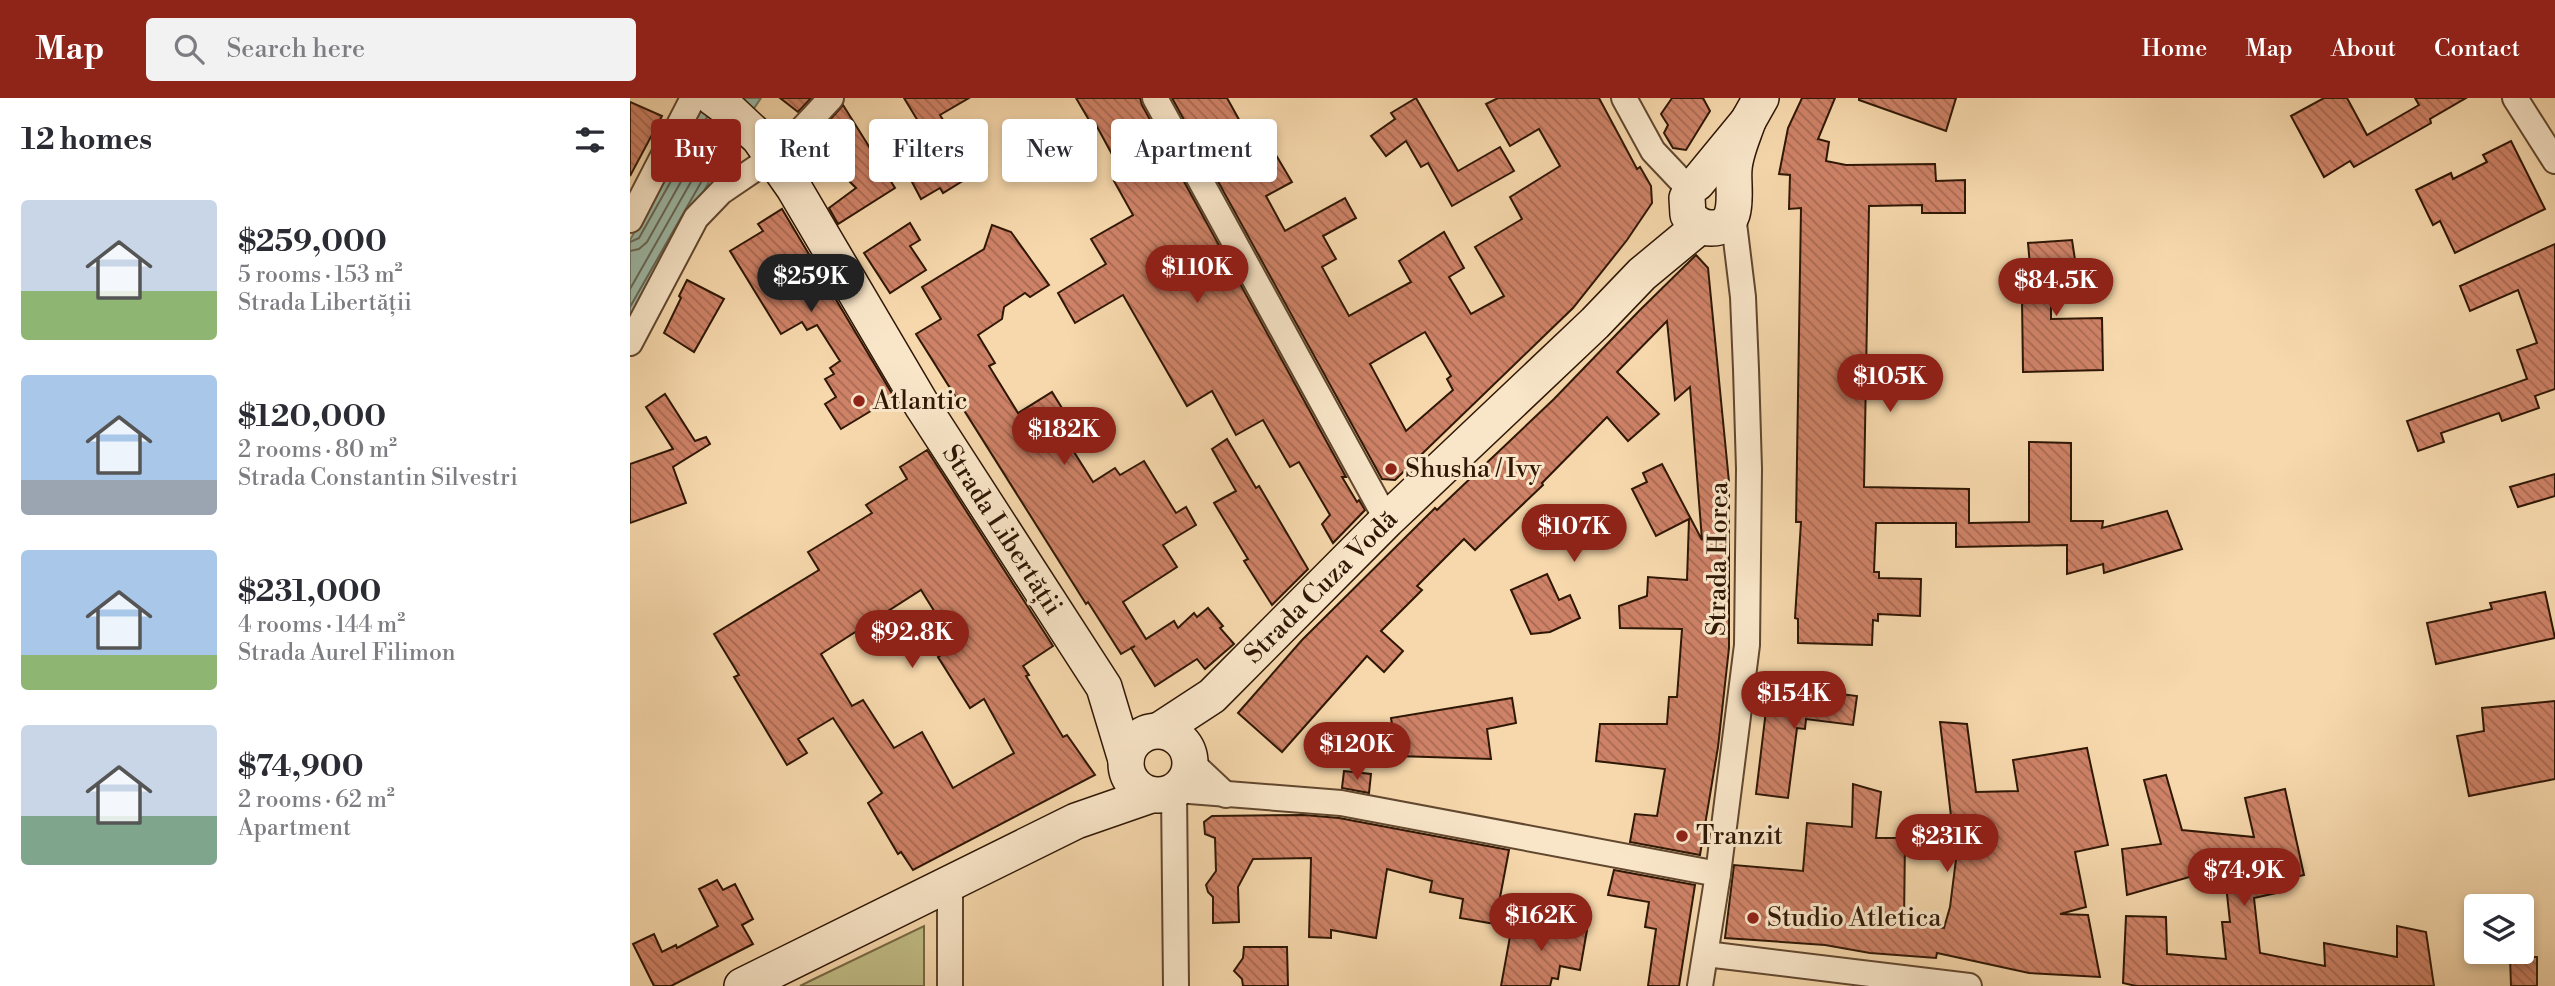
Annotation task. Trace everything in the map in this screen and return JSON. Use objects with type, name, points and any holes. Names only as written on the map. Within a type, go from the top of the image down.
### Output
[{"type":"main road","name":"Strada Libertății","points":[[713,98],[755,135]]},
{"type":"main road","name":"Strada Cuza Vodă","points":[[742,986],[1076,821],[1162,775],[1212,696],[1387,520],[1595,323],[1708,206],[1754,109]]},
{"type":"main road","name":"Strada Libertății","points":[[789,182],[923,407],[1162,775]]},
{"type":"main road","name":"Strada Libertății","points":[[1104,687],[1159,730]]},
{"type":"main road","name":"Strada Cuza Vodă","points":[[1162,775],[1127,752],[1142,734],[1159,730],[1212,696]]},
{"type":"street","points":[[630,220],[692,98]]},
{"type":"street","points":[[813,119],[831,98]]},
{"type":"street","points":[[1154,98],[1387,520]]},
{"type":"street","points":[[1624,98],[1653,151],[1708,206]]},
{"type":"street","points":[[2515,98],[2555,161]]},
{"type":"street","points":[[630,343],[696,219],[721,192],[755,169]]},
{"type":"street","name":"Strada Horea","points":[[1700,986],[1718,874],[1747,645],[1749,469],[1743,297],[1708,206]]},
{"type":"street","points":[[1176,986],[1162,775],[1235,796],[1341,803],[1718,874]]},
{"type":"street","points":[[950,884],[950,986]]},
{"type":"street","points":[[1706,954],[1969,986]]},
{"type":"shaded area","points":[[924,926],[924,986],[800,986],[814,979]]},
{"type":"water","points":[[708,98],[761,98],[741,128],[741,119],[696,119]]},
{"type":"water","points":[[662,182],[709,182],[630,322],[630,240]]},
{"type":"building","points":[[780,98],[811,98],[798,112]]},
{"type":"building","points":[[904,98],[969,98],[940,115],[942,119],[917,119]]},
{"type":"building","points":[[1076,98],[1140,98],[1150,119],[1111,119],[1111,152],[1097,127],[1097,119],[1088,119]]},
{"type":"building","points":[[1172,98],[1227,98],[1239,119],[1184,119]]},
{"type":"building","points":[[1416,98],[1458,171],[1500,147],[1514,171],[1452,206],[1428,163],[1421,167],[1406,141],[1386,156],[1371,136],[1395,119],[1391,113]]},
{"type":"building","points":[[1498,98],[1599,98],[1637,169],[1640,167],[1651,186],[1652,203],[1627,240],[1573,308],[1395,480],[1382,479],[1218,182],[1277,182],[1277,157],[1292,182],[1266,196],[1285,231],[1345,198],[1356,218],[1323,236],[1336,259],[1322,267],[1349,316],[1411,282],[1399,261],[1444,232],[1464,268],[1449,277],[1471,314],[1504,296],[1475,247],[1522,219],[1510,197],[1560,166],[1539,129],[1510,146],[1486,104]],"holes":[[[1425,332],[1451,376],[1447,379],[1453,390],[1406,431],[1370,364]]]},
{"type":"building","points":[[1672,98],[1703,98],[1710,111],[1686,150],[1673,148],[1664,133],[1668,125],[1661,114]]},
{"type":"building","points":[[1802,98],[1835,98],[1818,139],[1829,142],[1826,161],[1846,165],[1935,164],[1936,181],[1965,180],[1965,213],[1922,213],[1922,205],[1869,206],[1864,487],[1969,489],[1969,523],[2029,522],[2029,442],[2071,443],[2071,521],[2103,521],[2102,528],[2167,511],[2182,549],[2104,573],[2103,564],[2067,574],[2067,545],[1956,547],[1956,523],[1876,523],[1874,572],[1879,572],[1879,578],[1921,579],[1920,616],[1878,614],[1878,621],[1873,620],[1872,645],[1798,643],[1798,619],[1795,618],[1801,522],[1796,522],[1801,208],[1789,209],[1790,175],[1779,174],[1788,128]]},
{"type":"building","points":[[1859,98],[1956,98],[1946,131]]},
{"type":"building","points":[[2324,98],[2347,98],[2367,135],[2419,105],[2415,98],[2466,98],[2430,119],[2431,123],[2354,167],[2350,161],[2324,177],[2291,116]]},
{"type":"building","points":[[630,102],[662,116],[660,119],[651,119],[651,137],[630,176]]},
{"type":"building","points":[[843,105],[852,119],[831,119]]},
{"type":"building","points":[[855,124],[869,146],[869,182],[891,182],[895,188],[838,224],[829,208],[856,188],[850,182],[855,182]]},
{"type":"building","points":[[2511,141],[2545,209],[2455,253],[2440,221],[2433,225],[2416,190],[2451,173],[2453,179],[2487,162],[2483,155]]},
{"type":"building","points":[[912,182],[961,182],[943,193],[940,188],[921,199]]},
{"type":"building","points":[[1115,182],[1184,182],[1346,477],[1342,477],[1365,510],[1333,543],[1322,524],[1330,515],[1299,462],[1290,467],[1263,420],[1236,435],[1212,391],[1187,406],[1123,295],[1075,323],[1058,293],[1106,264],[1091,239],[1133,215]]},
{"type":"building","points":[[782,209],[894,397],[841,429],[825,404],[836,397],[825,379],[834,374],[830,368],[840,361],[817,325],[807,330],[802,322],[781,334],[730,251],[763,231],[758,224]]},
{"type":"building","points":[[910,223],[920,240],[910,246],[926,270],[890,293],[864,253]]},
{"type":"building","points":[[992,225],[1011,232],[1049,285],[1030,297],[1025,293],[1004,307],[1002,319],[978,335],[995,363],[989,366],[1018,413],[1052,392],[1073,426],[1062,433],[1093,482],[1115,468],[1120,475],[1144,461],[1176,513],[1186,507],[1196,525],[1163,545],[1177,567],[1123,602],[1146,639],[1174,621],[1178,628],[1194,613],[1197,617],[1208,608],[1234,644],[1205,669],[1197,659],[1155,686],[1131,648],[1121,654],[1088,602],[1086,604],[916,334],[941,319],[922,287],[984,249]]},
{"type":"building","points":[[2072,240],[2077,273],[2051,275],[2051,319],[2102,318],[2103,370],[2023,372],[2022,299],[2033,299],[2028,243]]},
{"type":"building","points":[[2555,244],[2555,389],[2535,396],[2539,408],[2502,421],[2499,413],[2441,433],[2444,442],[2418,451],[2407,421],[2527,379],[2517,350],[2537,343],[2518,290],[2470,311],[2460,286]]},
{"type":"building","points":[[1696,255],[1708,268],[1729,482],[1729,648],[1718,747],[1700,855],[1630,842],[1635,814],[1657,816],[1665,769],[1596,761],[1600,724],[1667,724],[1669,697],[1677,697],[1682,629],[1620,628],[1619,606],[1647,596],[1648,577],[1687,580],[1689,519],[1656,536],[1632,489],[1647,482],[1643,473],[1662,464],[1702,540],[1690,387],[1675,400],[1667,321],[1617,372],[1659,414],[1628,441],[1607,417],[1543,485],[1475,550],[1464,539],[1417,586],[1422,590],[1381,631],[1403,651],[1384,672],[1367,656],[1282,752],[1238,713],[1302,640],[1435,508],[1437,510],[1554,399]]},
{"type":"building","points":[[687,280],[724,299],[694,352],[664,333]]},
{"type":"building","points":[[665,394],[695,441],[706,437],[710,444],[673,467],[686,503],[630,523],[630,464],[673,449],[646,407]]},
{"type":"building","points":[[1227,439],[1256,488],[1259,486],[1308,569],[1272,605],[1244,561],[1248,559],[1214,503],[1236,491],[1212,449]]},
{"type":"building","points":[[927,450],[1053,646],[1023,666],[1029,675],[1026,676],[1063,737],[1067,735],[1095,775],[913,870],[901,852],[898,854],[868,803],[882,793],[833,718],[798,739],[807,753],[787,765],[734,677],[739,675],[714,634],[819,570],[808,552],[872,513],[866,505],[907,479],[900,467]],"holes":[[[921,590],[956,646],[938,657],[970,708],[984,699],[1014,753],[953,788],[922,732],[894,748],[863,700],[852,706],[821,654]]]},
{"type":"building","points":[[2555,474],[2555,496],[2518,507],[2510,487]]},
{"type":"building","points":[[1547,574],[1559,600],[1570,595],[1580,618],[1550,632],[1531,634],[1511,590]]},
{"type":"building","points":[[2545,592],[2555,638],[2436,664],[2427,623],[2492,609],[2490,603]]},
{"type":"building","points":[[1769,685],[1857,696],[1853,725],[1806,719],[1805,729],[1797,728],[1788,798],[1756,794]]},
{"type":"building","points":[[1512,698],[1516,723],[1487,729],[1491,759],[1397,756],[1391,718]]},
{"type":"building","points":[[2555,701],[2555,779],[2469,796],[2457,736],[2484,731],[2482,708]]},
{"type":"building","points":[[1940,722],[1967,724],[1976,792],[2018,791],[2013,760],[2087,748],[2108,845],[2075,852],[2086,907],[2060,914],[2088,915],[2100,977],[2029,973],[1937,953],[1936,958],[1870,953],[1825,945],[1725,938],[1734,865],[1803,871],[1807,823],[1852,827],[1853,784],[1881,792],[1876,838],[1905,838],[1904,923],[1944,928],[1950,907],[1956,859]]},
{"type":"building","points":[[1344,771],[1371,774],[1369,793],[1342,788]]},
{"type":"building","points":[[2166,775],[2182,830],[2254,837],[2245,798],[2285,789],[2304,875],[2279,881],[2281,892],[2254,898],[2260,953],[2325,966],[2324,943],[2397,957],[2397,926],[2426,932],[2434,986],[2136,986],[2123,983],[2126,916],[2166,917],[2167,954],[2226,959],[2222,922],[2230,922],[2224,867],[2127,895],[2122,849],[2161,844],[2144,780]]},
{"type":"building","points":[[1304,815],[1339,818],[1509,850],[1495,924],[1460,918],[1463,899],[1430,892],[1432,881],[1387,869],[1376,938],[1331,930],[1331,938],[1309,937],[1311,858],[1253,859],[1238,887],[1239,922],[1213,923],[1213,897],[1206,885],[1216,871],[1215,838],[1205,834],[1204,822],[1212,816]]},
{"type":"building","points":[[1614,870],[1695,885],[1679,986],[1648,986],[1656,929],[1645,927],[1649,902],[1608,895]]},
{"type":"building","points":[[717,880],[723,890],[735,884],[753,919],[742,925],[753,944],[671,986],[654,986],[633,944],[654,934],[662,952],[676,945],[677,948],[718,926],[699,889]]},
{"type":"building","points":[[1513,920],[1587,930],[1580,970],[1560,966],[1558,979],[1552,978],[1550,986],[1501,986]]},
{"type":"building","points":[[1244,947],[1287,947],[1288,986],[1243,986],[1242,979],[1234,971],[1243,958]]},
{"type":"building","points":[[2534,957],[2537,957],[2537,986],[2511,986],[2510,964],[2534,964]]},
{"type":"place","name":"Atlantic","points":[[859,401]]},
{"type":"place","name":"Shusha / Ivy","points":[[1391,469]]},
{"type":"place","name":"Tranzit","points":[[1682,836]]},
{"type":"place","name":"Studio Atletica","points":[[1753,918]]}]
